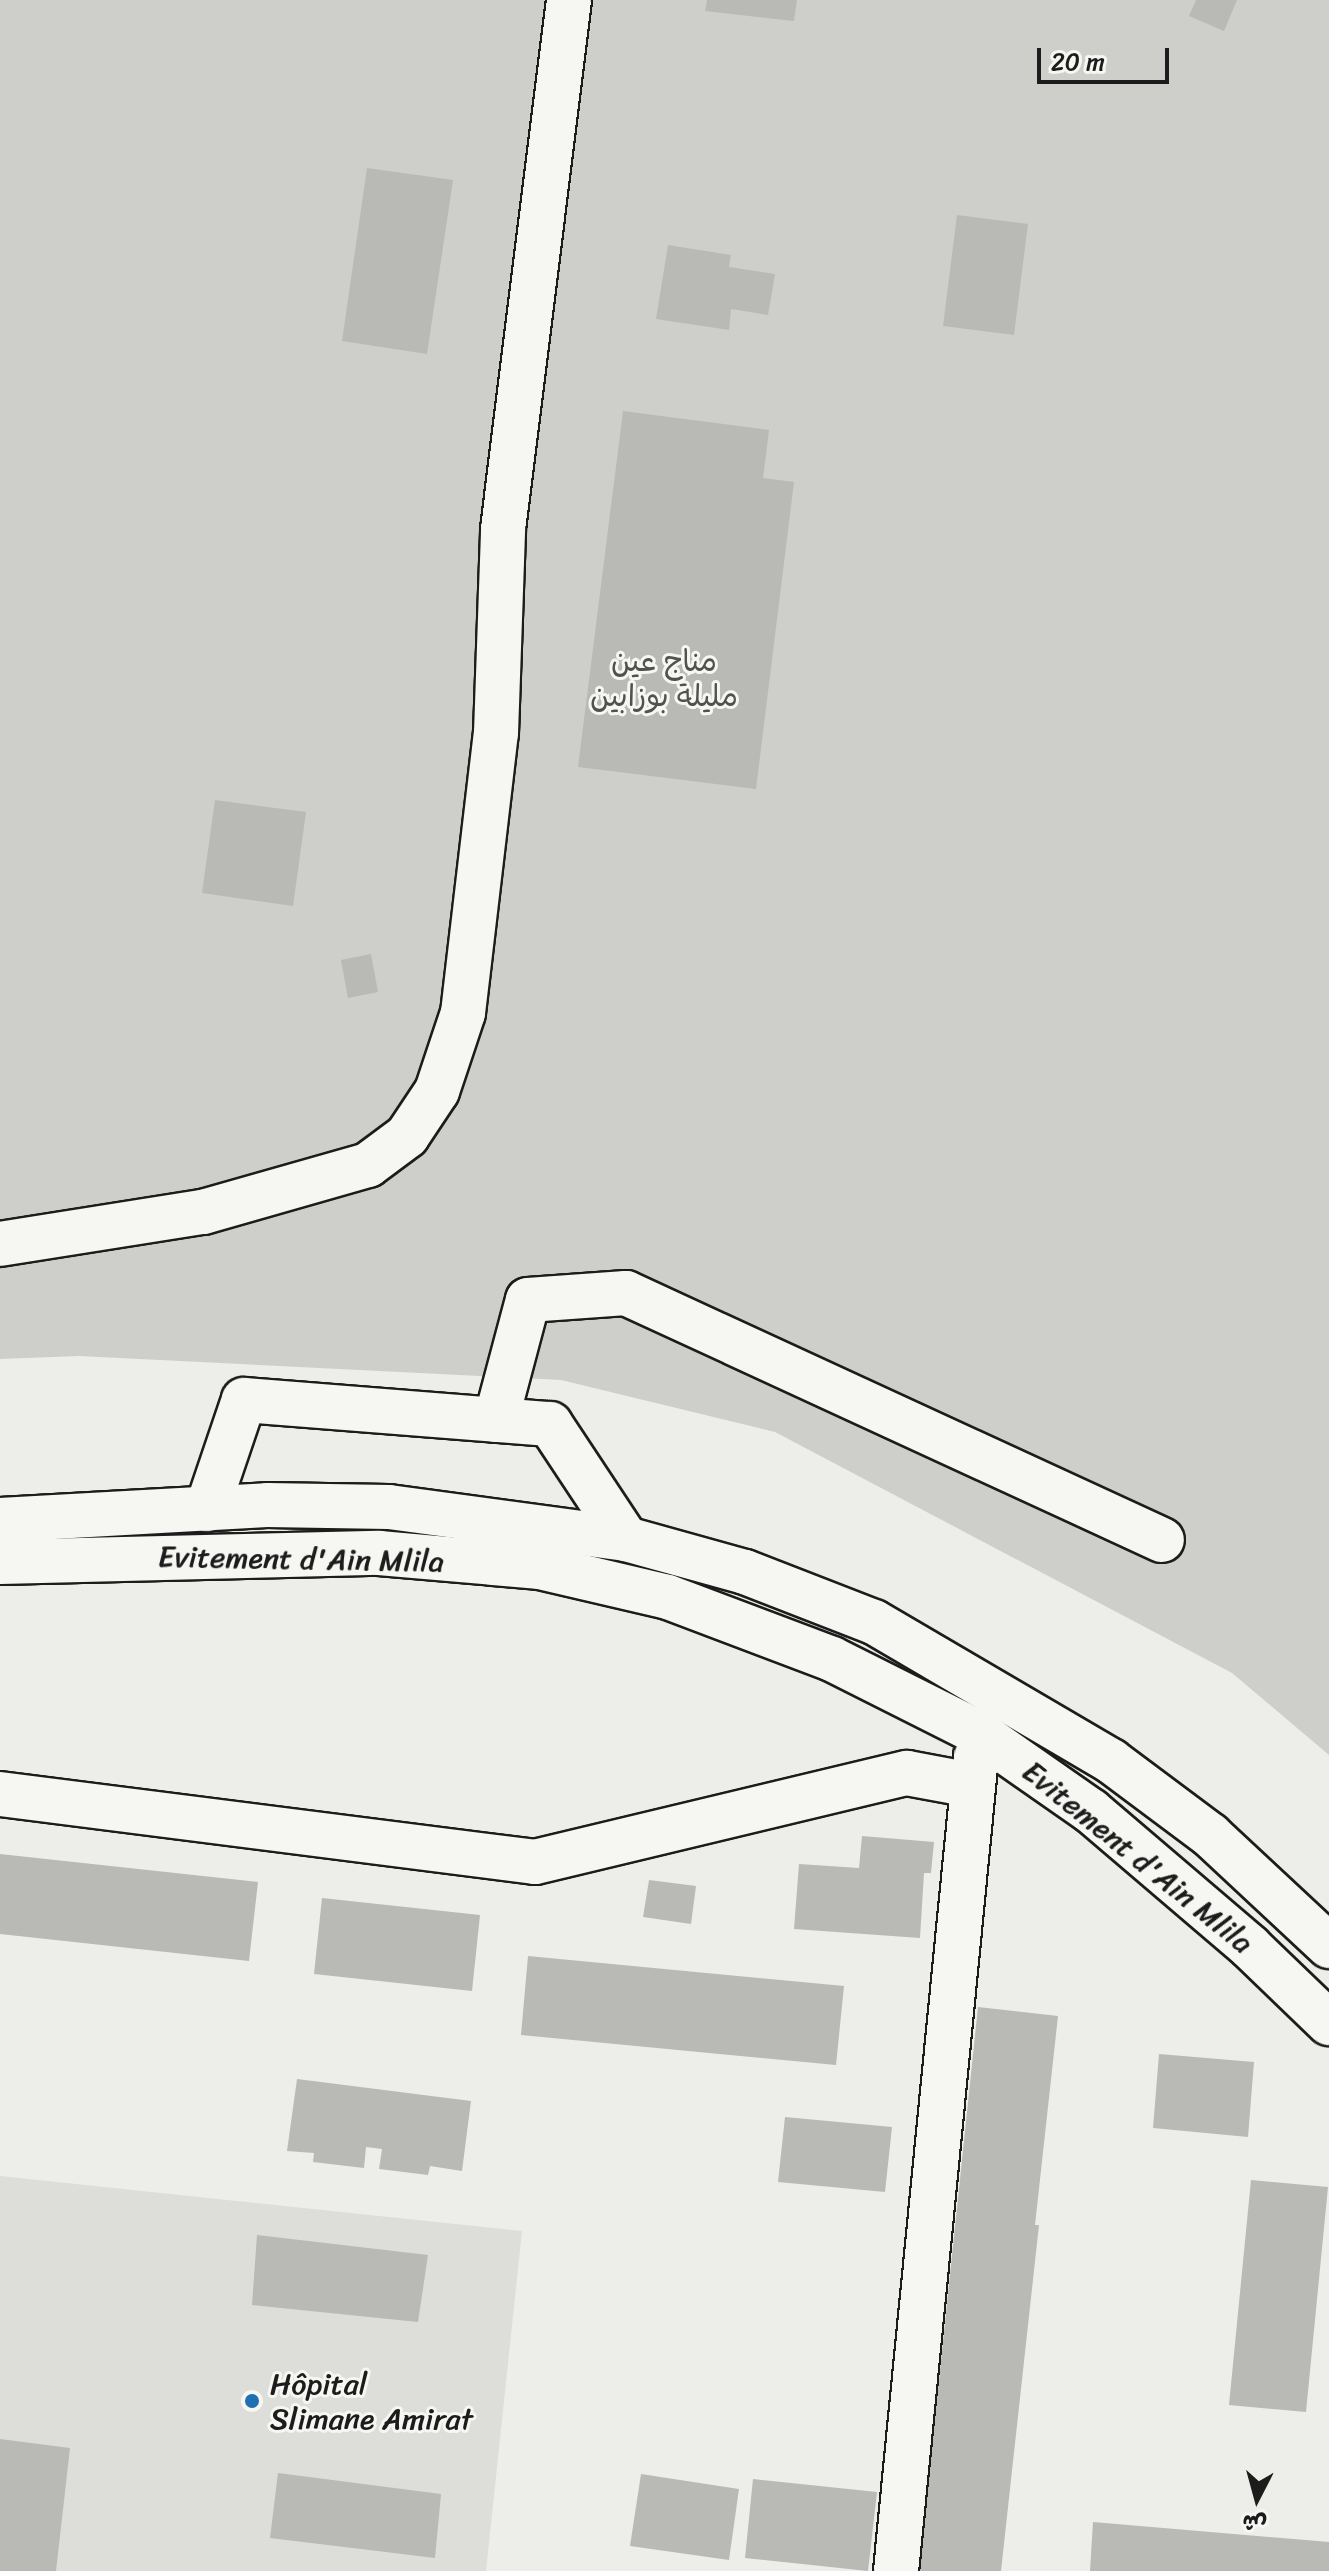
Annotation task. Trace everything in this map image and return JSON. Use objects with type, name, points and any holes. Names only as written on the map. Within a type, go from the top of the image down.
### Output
[{"type":"main road","points":[[0,1244],[203,1212],[368,1165],[407,1136],[437,1091],[463,1013],[496,733],[503,529],[569,0]]},
{"type":"main road","points":[[496,1420],[528,1300],[626,1293],[1162,1540]]},
{"type":"main road","points":[[207,1509],[244,1400],[550,1424],[626,1539]]},
{"type":"main road","name":"Evitement d'Ain Mlila","points":[[0,1520],[207,1509],[389,1507],[626,1539],[745,1572],[874,1622],[993,1688],[1111,1761],[1198,1826],[1329,1946]]},
{"type":"main road","name":"Evitement d'Ain Mlila","points":[[0,1562],[379,1553],[540,1567],[683,1603],[832,1659],[979,1733],[1091,1811],[1250,1947],[1329,2023]]},
{"type":"main road","points":[[896,2571],[979,1733]]},
{"type":"main road","points":[[0,1794],[535,1862],[907,1773],[972,1785]]},
{"type":"shaded area","name":"Hôpital Slimane Amirat","points":[[0,2176],[522,2231],[486,2571],[0,2571]]},
{"type":"green space","name":"مناج عين مليلة بوزابين","points":[[0,0],[1329,0],[1329,1755],[1232,1673],[775,1432],[561,1380],[79,1356],[0,1359]]},
{"type":"building","points":[[707,0],[797,0],[794,21],[705,11]]},
{"type":"building","points":[[1196,0],[1237,0],[1224,31],[1189,16]]},
{"type":"building","points":[[367,168],[453,180],[427,354],[342,341]]},
{"type":"building","points":[[957,215],[1028,224],[1014,335],[943,326]]},
{"type":"building","points":[[668,245],[731,255],[729,267],[775,274],[768,315],[731,309],[729,330],[656,319]]},
{"type":"building","points":[[623,411],[769,430],[763,478],[794,482],[756,789],[578,767]]},
{"type":"building","points":[[215,800],[306,812],[293,906],[202,893]]},
{"type":"building","points":[[371,954],[378,992],[348,998],[341,960]]},
{"type":"building","points":[[862,1836],[934,1842],[931,1873],[924,1873],[920,1938],[794,1929],[799,1864],[859,1868]]},
{"type":"building","points":[[0,1854],[258,1882],[249,1961],[0,1934]]},
{"type":"building","points":[[649,1880],[696,1886],[691,1924],[643,1917]]},
{"type":"building","points":[[322,1898],[480,1915],[472,1991],[314,1974]]},
{"type":"building","points":[[528,1956],[844,1986],[836,2065],[521,2035]]},
{"type":"building","points":[[978,2007],[1058,2016],[1035,2225],[1039,2225],[1001,2571],[919,2571]]},
{"type":"building","points":[[1159,2054],[1254,2062],[1248,2137],[1153,2128]]},
{"type":"building","points":[[297,2079],[471,2101],[462,2171],[430,2166],[428,2175],[379,2169],[382,2149],[366,2147],[364,2168],[313,2162],[314,2153],[287,2151]]},
{"type":"building","points":[[785,2117],[892,2127],[885,2192],[778,2182]]},
{"type":"building","points":[[1251,2180],[1328,2187],[1306,2412],[1229,2405]]},
{"type":"building","points":[[257,2235],[428,2255],[418,2322],[252,2305]]},
{"type":"building","points":[[0,2439],[70,2448],[56,2571],[0,2571]]},
{"type":"building","points":[[278,2473],[441,2494],[435,2558],[270,2538]]},
{"type":"building","points":[[641,2474],[739,2489],[729,2560],[630,2546]]},
{"type":"building","points":[[753,2479],[877,2492],[868,2571],[745,2558]]},
{"type":"building","points":[[1093,2522],[1329,2542],[1329,2571],[1090,2571]]},
{"type":"place","name":"Hôpital Slimane Amirat","points":[[252,2401]]}]
